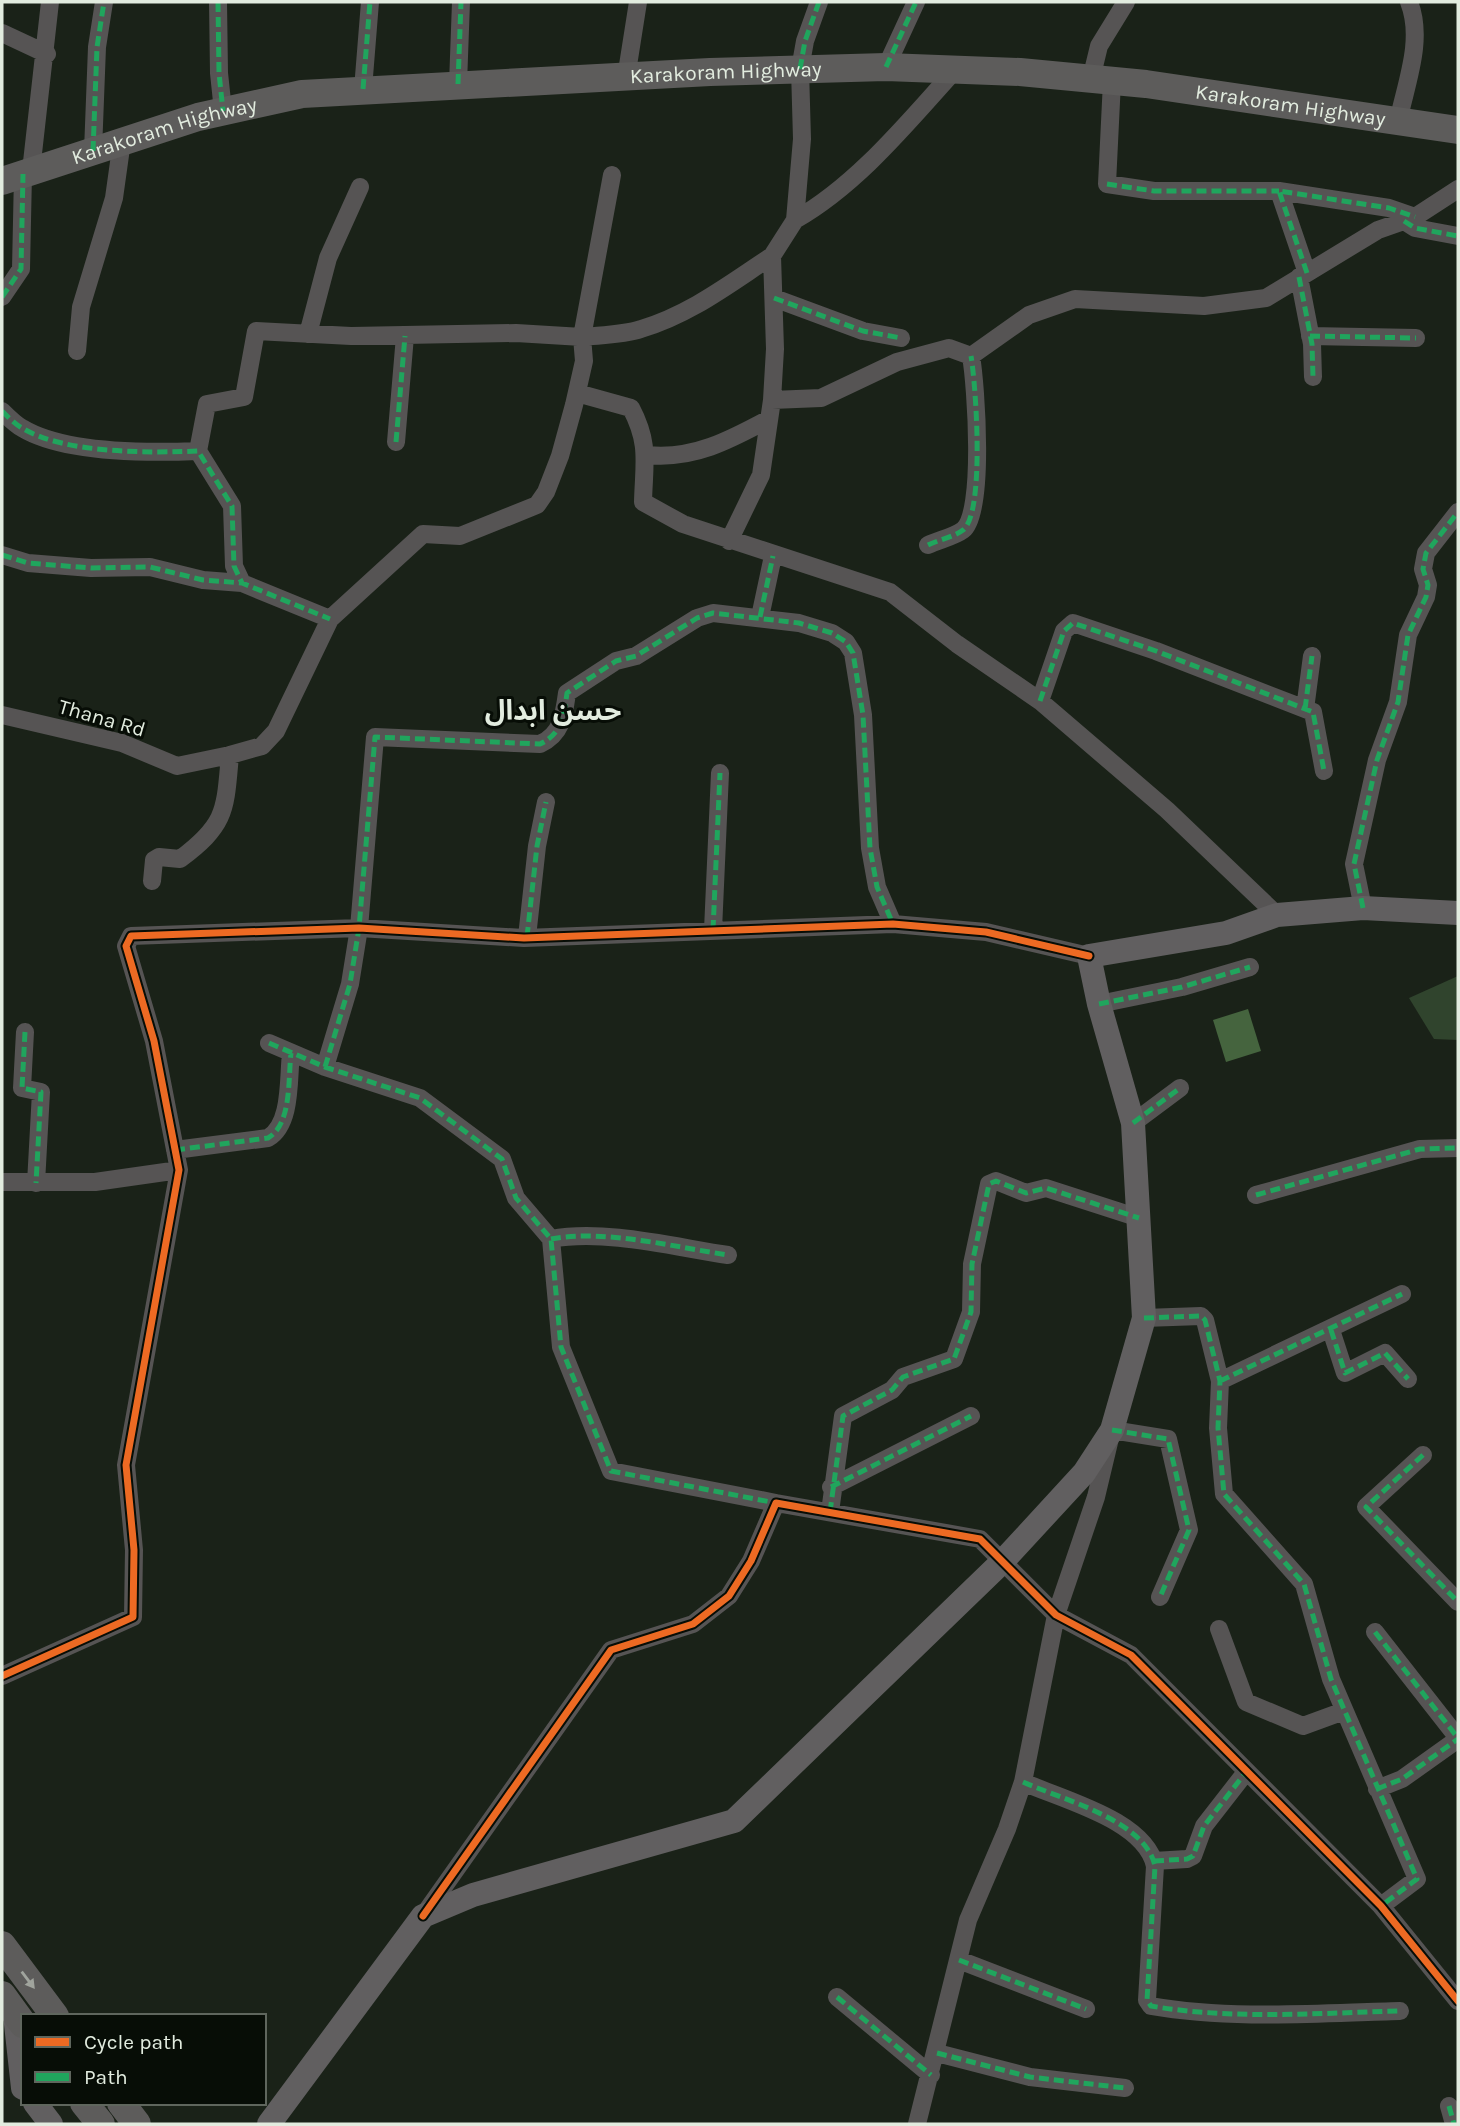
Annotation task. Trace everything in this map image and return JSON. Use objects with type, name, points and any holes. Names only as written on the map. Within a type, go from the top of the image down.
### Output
[{"type":"highway","name":"Karakoram Highway","points":[[19,176],[93,150],[223,111],[302,94],[458,84],[800,69],[956,69],[1101,80],[1458,130]]},
{"type":"highway","points":[[2,1944],[54,2014]]},
{"type":"highway","points":[[86,2105],[101,2124]]},
{"type":"highway","points":[[123,2105],[137,2124]]},
{"type":"main road","points":[[269,2124],[423,1916],[473,1895],[734,1821],[1003,1561],[1084,1473],[1112,1430],[1144,1318],[1133,1123],[1099,1004],[1089,956],[1226,933],[1277,915],[1363,908],[1458,914]]},
{"type":"main road","points":[[13,2011],[21,2073]]},
{"type":"main road","points":[[37,2105],[51,2124]]},
{"type":"street","points":[[2,297],[21,269],[19,176],[33,132],[47,54],[50,2]]},
{"type":"street","points":[[93,150],[97,47],[104,2]]},
{"type":"street","points":[[218,2],[219,73],[223,111]]},
{"type":"street","points":[[363,89],[370,2]]},
{"type":"street","points":[[458,84],[461,2]]},
{"type":"street","points":[[626,78],[638,2]]},
{"type":"street","points":[[795,220],[802,139],[800,69],[805,41],[820,2]]},
{"type":"street","points":[[886,67],[916,2]]},
{"type":"street","points":[[1126,2],[1099,46],[1107,184],[1154,191],[1279,191],[1389,208],[1410,219],[1415,228],[1458,236]]},
{"type":"street","points":[[1398,122],[1416,38],[1416,21],[1409,2]]},
{"type":"street","points":[[2,33],[47,54]]},
{"type":"street","points":[[242,583],[234,566],[232,506],[198,451],[207,404],[244,397],[256,331],[405,336],[516,333],[582,337],[639,330],[678,315],[725,290],[772,256],[795,220],[822,204],[889,142],[956,69]]},
{"type":"street","points":[[77,351],[80,307],[114,198],[122,141]]},
{"type":"street","points":[[2,555],[28,563],[91,568],[150,567],[203,580],[242,583],[330,619],[423,534],[460,536],[537,505],[546,492],[560,456],[577,393],[584,361],[582,337],[612,174]]},
{"type":"street","points":[[308,334],[328,258],[360,187]]},
{"type":"street","points":[[971,356],[1029,315],[1075,299],[1225,305],[1266,298],[1378,230],[1410,219],[1458,189]]},
{"type":"street","points":[[1279,191],[1303,275],[1313,377]]},
{"type":"street","points":[[729,541],[761,475],[772,400],[772,256]]},
{"type":"street","points":[[774,298],[863,331],[901,338]]},
{"type":"street","points":[[396,442],[405,336]]},
{"type":"street","points":[[1310,336],[1416,338]]},
{"type":"street","points":[[772,400],[821,398],[897,362],[949,348],[971,356]]},
{"type":"street","points":[[928,545],[964,530],[974,511],[978,398],[971,356]]},
{"type":"street","points":[[577,393],[631,408],[643,430],[647,455],[643,502],[683,524],[729,541],[890,592],[957,644],[1040,701],[1167,810],[1277,915]]},
{"type":"street","points":[[2,411],[23,429],[76,445],[144,452],[198,451]]},
{"type":"street","points":[[647,455],[673,458],[689,454],[724,442],[769,419]]},
{"type":"street","points":[[1363,908],[1354,864],[1377,760],[1398,702],[1408,635],[1429,585],[1423,569],[1426,553],[1458,512]]},
{"type":"street","points":[[760,617],[773,556]]},
{"type":"street","points":[[325,1067],[350,984],[359,928],[376,737],[540,744],[551,739],[564,719],[567,693],[615,661],[636,656],[697,618],[713,614],[799,623],[832,633],[846,642],[853,653],[863,715],[870,848],[877,887],[893,924]]},
{"type":"street","name":"Thana Rd","points":[[2,715],[122,743],[177,766],[262,746],[276,731],[330,619]]},
{"type":"street","points":[[1040,701],[1064,631],[1073,623],[1156,651],[1304,709],[1316,717],[1324,771]]},
{"type":"street","points":[[1304,709],[1312,656]]},
{"type":"street","points":[[152,881],[155,860],[159,857],[180,859],[218,822],[225,810],[230,755]]},
{"type":"street","points":[[713,930],[720,773]]},
{"type":"street","points":[[527,937],[537,846],[545,802]]},
{"type":"street","points":[[2,1676],[133,1617],[134,1550],[126,1465],[179,1170],[154,1041],[126,946],[127,939],[131,936],[359,928],[527,937],[893,924],[986,932],[1089,956]]},
{"type":"street","points":[[1099,1004],[1182,987],[1250,967]]},
{"type":"street","points":[[25,1032],[22,1088],[41,1092],[36,1183]]},
{"type":"street","points":[[269,1043],[325,1067],[420,1098],[502,1159],[516,1198],[551,1239],[561,1346],[611,1471],[980,1539],[1056,1615],[1131,1656],[1381,1906],[1458,2001]]},
{"type":"street","points":[[175,1150],[268,1138],[279,1132],[283,1121],[291,1053]]},
{"type":"street","points":[[1133,1123],[1180,1088]]},
{"type":"street","points":[[1256,1195],[1420,1149],[1458,1148]]},
{"type":"street","points":[[2,1182],[95,1182],[179,1170]]},
{"type":"street","points":[[830,1512],[831,1487],[843,1416],[892,1390],[903,1377],[954,1359],[960,1349],[971,1312],[972,1264],[989,1184],[996,1181],[1026,1193],[1046,1188],[1139,1218]]},
{"type":"street","points":[[551,1239],[569,1235],[636,1241],[728,1255]]},
{"type":"street","points":[[1220,1381],[1402,1294]]},
{"type":"street","points":[[1144,1318],[1201,1316],[1220,1381],[1218,1428],[1224,1494],[1304,1584],[1331,1679],[1417,1879],[1381,1906]]},
{"type":"street","points":[[1331,1330],[1345,1373],[1385,1353],[1408,1379]]},
{"type":"street","points":[[831,1487],[971,1416]]},
{"type":"street","points":[[917,2124],[937,2053],[968,1920],[1007,1829],[1023,1782],[1056,1615],[1096,1497],[1112,1430],[1168,1438],[1189,1530],[1160,1597]]},
{"type":"street","points":[[1423,1455],[1366,1507],[1458,1602]]},
{"type":"street","points":[[423,1916],[611,1650],[693,1624],[729,1596],[751,1561],[776,1503]]},
{"type":"street","points":[[1219,1629],[1246,1702],[1303,1726],[1344,1711]]},
{"type":"street","points":[[1375,1632],[1458,1738],[1402,1779],[1377,1789]]},
{"type":"street","points":[[1154,1861],[1187,1859],[1193,1856],[1204,1826],[1246,1772]]},
{"type":"street","points":[[1023,1782],[1121,1824],[1137,1834],[1154,1861],[1147,2000],[1151,2006],[1177,2010],[1270,2013],[1400,2011]]},
{"type":"street","points":[[959,1960],[1086,2008]]},
{"type":"street","points":[[838,1997],[931,2075]]},
{"type":"street","points":[[937,2053],[1030,2077],[1125,2088]]},
{"type":"street","points":[[1449,2106],[1454,2124]]},
{"type":"shaded area","points":[[1458,976],[1458,1040],[1434,1039],[1409,998]]},
{"type":"shaded area","points":[[1248,1009],[1261,1051],[1226,1062],[1213,1020]]},
{"type":"marked path","points":[[93,151],[97,47],[104,2]]},
{"type":"marked path","points":[[218,2],[219,73],[223,111]]},
{"type":"marked path","points":[[363,89],[370,2]]},
{"type":"marked path","points":[[458,84],[461,2]]},
{"type":"marked path","points":[[800,69],[805,41],[819,2]]},
{"type":"marked path","points":[[886,67],[916,2]]},
{"type":"marked path","points":[[2,297],[21,269],[23,174]]},
{"type":"marked path","points":[[1107,184],[1154,191],[1279,191]]},
{"type":"marked path","points":[[1307,273],[1279,191],[1389,208],[1415,217]]},
{"type":"marked path","points":[[1404,221],[1415,228],[1458,236]]},
{"type":"marked path","points":[[1299,277],[1312,344],[1313,377]]},
{"type":"marked path","points":[[774,298],[863,331],[901,338]]},
{"type":"marked path","points":[[396,442],[405,336]]},
{"type":"marked path","points":[[1310,336],[1416,338]]},
{"type":"marked path","points":[[928,545],[955,535],[963,530],[970,519],[977,475],[975,393],[971,356]]},
{"type":"marked path","points":[[2,411],[22,428],[61,443],[108,450],[198,451],[232,506],[234,566],[242,583]]},
{"type":"marked path","points":[[1363,908],[1354,864],[1377,760],[1398,702],[1408,635],[1426,597],[1428,585],[1423,569],[1426,553],[1458,512]]},
{"type":"marked path","points":[[2,555],[28,563],[91,568],[150,567],[203,580],[242,583],[330,619]]},
{"type":"marked path","points":[[760,617],[773,556]]},
{"type":"marked path","points":[[325,1067],[350,984],[359,928],[375,737],[540,744],[557,729],[563,716],[567,693],[616,661],[636,656],[697,618],[713,613],[799,623],[832,633],[846,642],[853,653],[863,715],[870,848],[877,887],[893,924]]},
{"type":"marked path","points":[[1040,701],[1064,631],[1073,623],[1156,651],[1313,712],[1324,771]]},
{"type":"marked path","points":[[1305,709],[1312,656]]},
{"type":"marked path","points":[[713,930],[720,773]]},
{"type":"marked path","points":[[527,937],[537,846],[546,802]]},
{"type":"marked path","points":[[1099,1004],[1182,987],[1250,967]]},
{"type":"marked path","points":[[25,1032],[22,1088],[41,1092],[36,1183]]},
{"type":"marked path","points":[[269,1043],[325,1067],[420,1098],[502,1159],[516,1198],[551,1239],[561,1347],[611,1471],[776,1503]]},
{"type":"marked path","points":[[175,1150],[268,1138],[276,1131],[285,1112],[291,1053]]},
{"type":"marked path","points":[[1133,1123],[1180,1088]]},
{"type":"marked path","points":[[1256,1195],[1420,1149],[1458,1148]]},
{"type":"marked path","points":[[830,1512],[843,1416],[892,1390],[903,1377],[954,1359],[971,1312],[972,1264],[989,1184],[996,1181],[1026,1193],[1046,1188],[1139,1218]]},
{"type":"marked path","points":[[551,1239],[594,1236],[728,1255]]},
{"type":"marked path","points":[[1220,1381],[1402,1294]]},
{"type":"marked path","points":[[1144,1318],[1201,1316],[1205,1320],[1220,1381],[1218,1428],[1224,1494],[1304,1584],[1331,1679],[1417,1879],[1381,1906]]},
{"type":"marked path","points":[[1331,1330],[1345,1373],[1385,1353],[1408,1379]]},
{"type":"marked path","points":[[831,1487],[971,1416]]},
{"type":"marked path","points":[[1112,1430],[1168,1439],[1189,1530],[1160,1597]]},
{"type":"marked path","points":[[1423,1455],[1366,1507],[1458,1602]]},
{"type":"marked path","points":[[1375,1632],[1458,1738]]},
{"type":"marked path","points":[[1377,1789],[1402,1779],[1458,1739]]},
{"type":"marked path","points":[[1154,1861],[1187,1859],[1193,1856],[1204,1826],[1246,1772]]},
{"type":"marked path","points":[[1023,1782],[1080,1804],[1119,1824],[1136,1836],[1148,1850],[1155,1866],[1147,2000],[1151,2006],[1244,2014],[1400,2011]]},
{"type":"marked path","points":[[959,1960],[1086,2009]]},
{"type":"marked path","points":[[837,1997],[931,2075]]},
{"type":"marked path","points":[[937,2053],[1030,2077],[1125,2088]]},
{"type":"marked path","points":[[1449,2106],[1454,2124]]},
{"type":"cycle path","points":[[2,1676],[133,1617],[134,1550],[126,1465],[179,1170],[154,1041],[126,946],[131,936],[359,928],[524,938],[893,924],[986,932],[1089,956]]},
{"type":"cycle path","points":[[423,1916],[611,1650],[693,1624],[729,1596],[751,1561],[776,1503],[980,1539],[1056,1615],[1131,1655],[1381,1906],[1458,2001]]},
{"type":"district","name":"حسن ابدال","points":[[553,710]]}]
